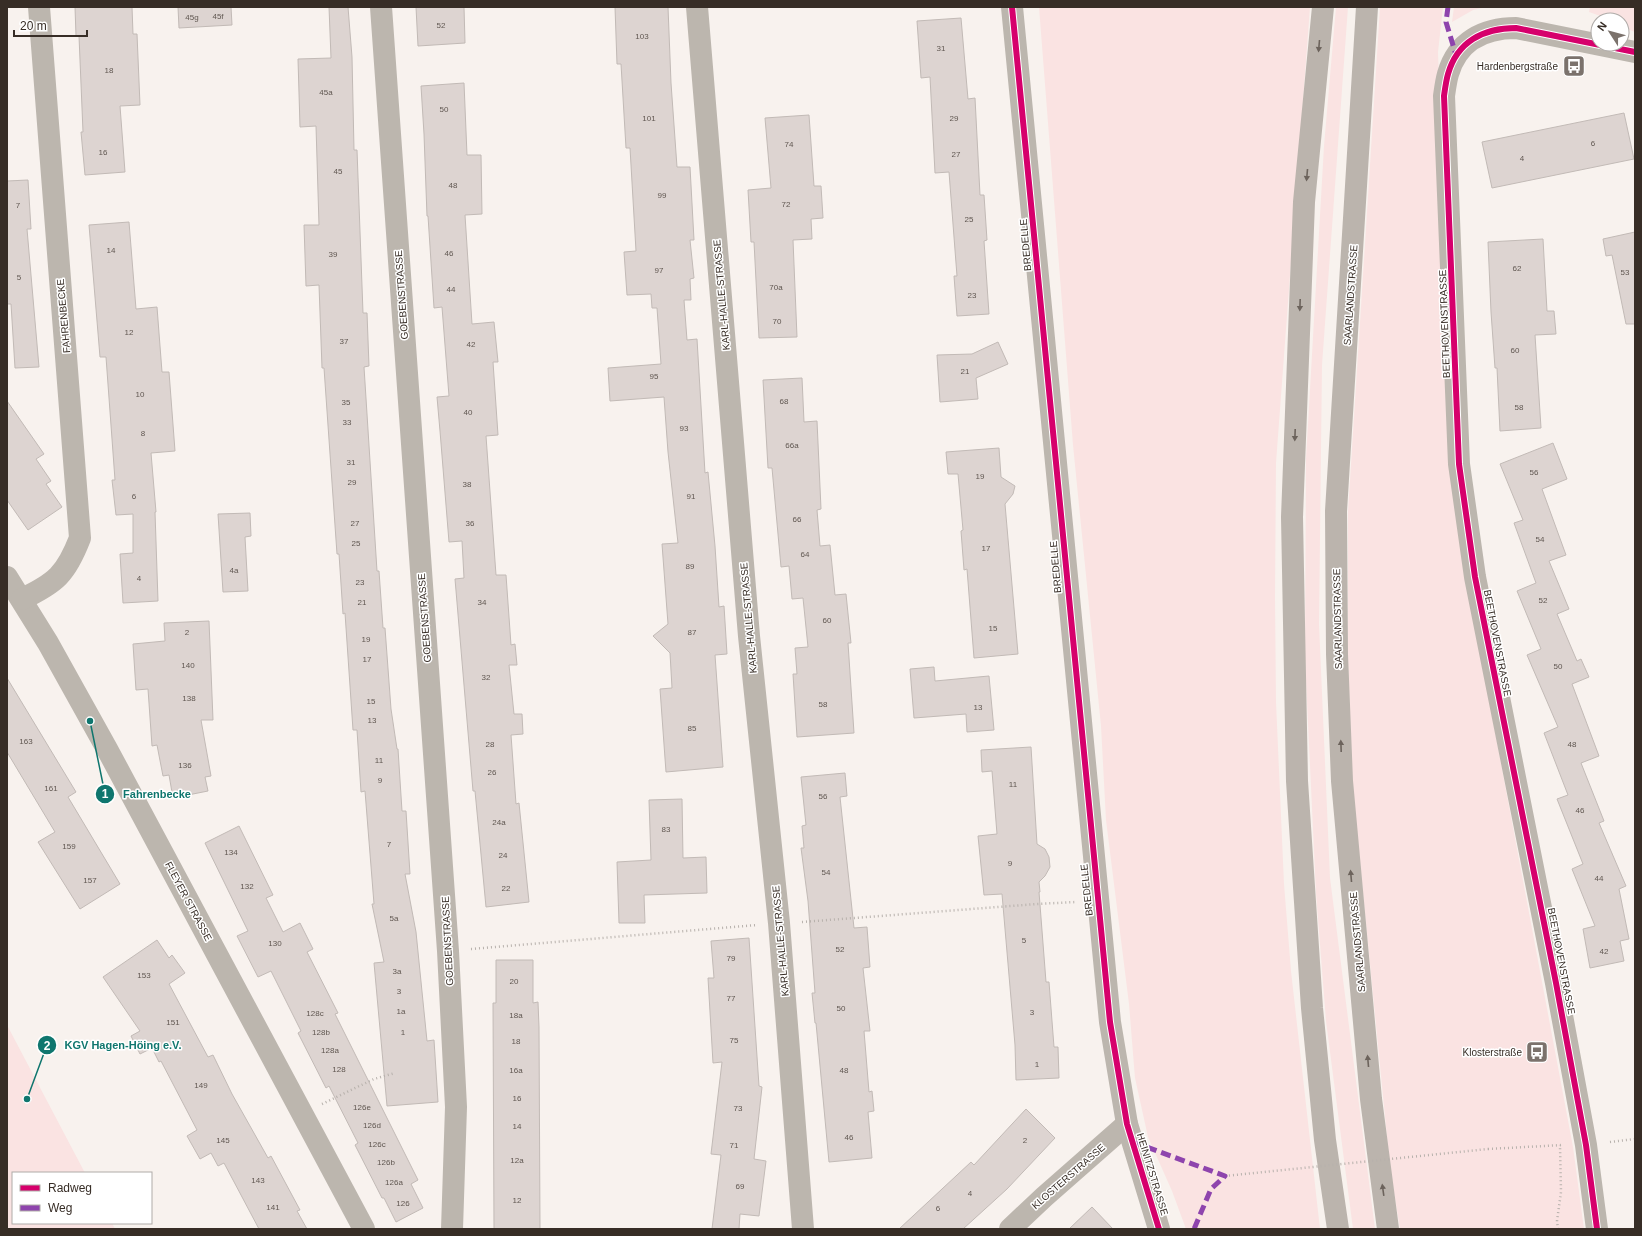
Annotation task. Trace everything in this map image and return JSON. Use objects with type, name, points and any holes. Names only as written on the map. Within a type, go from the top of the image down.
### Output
[{"type":"highway","points":[[1323,7],[1304,202],[1292,517],[1297,774],[1312,1008],[1325,1140],[1338,1229]]},
{"type":"highway","name":"SAARLANDSTRASSE","points":[[1367,7],[1336,511],[1337,654],[1344,805],[1371,1099],[1388,1229]]},
{"type":"street","name":"FAHRENBECKE","points":[[22,599],[40,590],[59,577],[71,560],[80,538],[38,7]]},
{"type":"street","name":"GOEBENSTRASSE","points":[[380,7],[448,951],[456,1108],[452,1229]]},
{"type":"street","name":"KARL-HALLE-STRASSE","points":[[697,7],[749,636],[779,923],[803,1229]]},
{"type":"street","name":"BREDELLE","points":[[1012,7],[1110,1022],[1127,1124]]},
{"type":"street","name":"BEETHOVENSTRASSE","points":[[1598,1229],[1586,1145],[1556,983],[1475,577],[1459,464],[1444,96],[1448,74],[1456,55],[1468,41],[1502,28],[1516,28],[1635,52]]},
{"type":"street","name":"FLEYER STRASSE","points":[[7,577],[22,599],[111,756],[364,1229]]},
{"type":"street","name":"KLOSTERSTRASSE","points":[[1010,1229],[1127,1124]]},
{"type":"street","name":"HEINITZSTRASSE","points":[[1127,1124],[1159,1229]]},
{"type":"path","points":[[448,951],[779,923],[1037,904],[1098,902]]},
{"type":"path","points":[[302,1113],[374,1079],[395,1073]]},
{"type":"path","points":[[1558,1229],[1557,1222],[1561,1192],[1560,1145]]},
{"type":"path","points":[[1225,1176],[1488,1149],[1586,1145]]},
{"type":"shaded area","points":[[1039,7],[1310,7],[1276,463],[1275,598],[1276,702],[1284,884],[1291,971],[1320,1229],[1186,1229],[1172,1191],[1148,1137],[1135,1078],[1129,1004],[1106,820],[1101,726],[1073,445]]},
{"type":"shaded area","points":[[1336,7],[1348,7],[1322,365],[1319,624],[1330,878],[1375,1229],[1353,1229],[1326,1021],[1316,893],[1305,659],[1306,459],[1324,146]]},
{"type":"shaded area","points":[[1380,7],[1443,7],[1438,52],[1453,469],[1466,577],[1573,1147],[1584,1229],[1400,1229],[1390,1167],[1352,781],[1348,655],[1348,512]]},
{"type":"shaded area","points":[[1454,7],[1486,7],[1473,10],[1452,22]]},
{"type":"shaded area","points":[[1590,7],[1635,7],[1635,32],[1630,30],[1630,12],[1589,12]]},
{"type":"shaded area","points":[[7,1025],[84,1172],[12,1172],[12,1224],[112,1224],[115,1229],[7,1229]]},
{"type":"building","points":[[75,7],[132,7],[133,34],[137,34],[140,105],[120,106],[125,172],[85,175],[81,132],[83,132],[79,36],[76,36]]},
{"type":"building","points":[[178,7],[231,7],[232,25],[179,28]]},
{"type":"building","points":[[329,7],[348,7],[352,57],[354,150],[357,150],[363,313],[367,313],[369,366],[364,367],[377,571],[379,571],[383,628],[385,628],[391,709],[398,749],[402,811],[406,811],[410,874],[405,874],[416,932],[427,1041],[434,1040],[438,1102],[387,1106],[374,963],[384,962],[372,904],[374,904],[365,791],[361,792],[357,730],[353,730],[345,613],[343,614],[339,554],[337,554],[324,368],[322,368],[319,285],[306,286],[304,225],[319,225],[316,126],[300,127],[298,59],[331,58]]},
{"type":"building","points":[[416,7],[464,7],[465,43],[418,46]]},
{"type":"building","points":[[615,7],[668,7],[671,83],[677,167],[690,167],[694,240],[690,240],[694,278],[690,279],[691,300],[684,300],[687,340],[697,339],[705,473],[708,472],[719,607],[724,606],[727,654],[715,655],[723,767],[666,772],[660,689],[672,688],[670,653],[653,636],[668,624],[662,544],[678,543],[668,452],[664,397],[610,401],[608,368],[661,364],[657,308],[652,308],[651,294],[627,295],[624,252],[636,251],[630,148],[626,148],[621,64],[617,64]]},
{"type":"building","points":[[961,18],[968,99],[975,98],[980,195],[984,195],[987,240],[984,241],[989,314],[957,316],[954,276],[957,276],[949,172],[935,173],[930,77],[921,78],[917,21]]},
{"type":"building","points":[[464,83],[467,155],[481,155],[482,214],[465,215],[472,324],[494,322],[498,362],[493,362],[498,435],[486,436],[496,575],[506,575],[511,645],[515,644],[517,665],[509,665],[514,714],[522,714],[523,734],[511,735],[516,804],[519,803],[529,902],[486,907],[475,791],[473,791],[455,579],[464,578],[462,541],[449,542],[437,397],[449,396],[442,307],[434,308],[427,216],[421,86]]},
{"type":"building","points":[[1624,113],[1634,159],[1492,188],[1482,142]]},
{"type":"building","points":[[809,115],[814,186],[821,186],[823,218],[811,219],[812,239],[793,240],[797,337],[759,338],[754,242],[751,242],[748,190],[771,188],[765,118]]},
{"type":"building","points":[[28,180],[31,229],[27,229],[39,367],[15,368],[11,304],[7,304],[7,181]]},
{"type":"building","points":[[129,222],[136,309],[157,307],[162,372],[169,372],[175,451],[151,453],[156,512],[158,601],[123,603],[120,554],[133,553],[133,514],[116,515],[112,480],[115,480],[106,357],[100,357],[89,225]]},
{"type":"building","points":[[1635,232],[1635,324],[1626,324],[1612,255],[1606,256],[1603,239]]},
{"type":"building","points":[[1543,239],[1547,311],[1554,311],[1556,334],[1535,335],[1541,428],[1500,431],[1497,368],[1495,368],[1491,312],[1488,242]]},
{"type":"building","points":[[998,342],[1008,364],[976,378],[978,399],[940,402],[937,355],[972,354]]},
{"type":"building","points":[[802,378],[804,422],[817,421],[821,509],[817,510],[820,546],[830,545],[835,595],[846,594],[851,643],[848,643],[854,733],[797,737],[793,674],[797,674],[795,648],[808,647],[803,598],[792,599],[789,566],[781,567],[772,468],[768,468],[763,380]]},
{"type":"building","points":[[7,401],[44,454],[36,459],[51,481],[46,484],[62,507],[28,530],[7,500]]},
{"type":"building","points":[[1553,443],[1567,479],[1542,489],[1566,555],[1549,561],[1569,609],[1557,614],[1577,661],[1581,659],[1589,677],[1572,684],[1599,756],[1581,763],[1604,821],[1599,823],[1626,886],[1619,889],[1629,939],[1620,941],[1624,961],[1590,968],[1583,929],[1595,926],[1572,869],[1583,864],[1557,799],[1568,795],[1544,733],[1558,727],[1527,655],[1541,649],[1517,591],[1536,583],[1514,523],[1523,520],[1500,464]]},
{"type":"building","points":[[999,448],[1001,477],[1015,486],[1013,494],[1005,504],[1018,654],[974,658],[967,569],[964,570],[961,531],[963,530],[958,474],[948,474],[946,452]]},
{"type":"building","points":[[250,513],[251,536],[245,537],[248,591],[223,592],[218,514]]},
{"type":"building","points":[[209,621],[213,720],[201,720],[211,776],[205,777],[208,791],[173,798],[169,775],[163,776],[157,745],[152,746],[148,689],[136,690],[133,644],[165,641],[164,623]]},
{"type":"building","points":[[934,667],[935,681],[989,676],[994,730],[967,732],[966,714],[914,718],[910,669]]},
{"type":"building","points":[[7,678],[76,792],[68,797],[120,884],[80,909],[38,842],[55,832],[7,752]]},
{"type":"building","points":[[1031,747],[1037,844],[1045,849],[1049,857],[1050,867],[1045,876],[1039,882],[1039,892],[1046,982],[1049,982],[1054,1047],[1058,1047],[1059,1078],[1016,1080],[1015,1045],[1002,894],[984,895],[978,836],[997,834],[992,771],[982,772],[981,750]]},
{"type":"building","points":[[845,773],[847,796],[840,797],[854,928],[867,927],[870,967],[863,968],[870,1031],[864,1031],[869,1092],[872,1091],[874,1111],[868,1112],[872,1158],[829,1162],[812,993],[815,993],[808,901],[801,848],[804,848],[802,826],[806,825],[801,777]]},
{"type":"building","points":[[682,799],[683,858],[706,857],[707,893],[644,895],[645,923],[619,923],[617,862],[651,860],[649,800]]},
{"type":"building","points":[[239,826],[273,895],[266,898],[283,932],[300,923],[313,949],[307,952],[338,1013],[335,1014],[418,1180],[411,1184],[423,1208],[396,1222],[355,1145],[358,1143],[329,1086],[326,1088],[298,1033],[301,1031],[271,971],[258,977],[237,936],[248,931],[205,843]]},
{"type":"building","points":[[749,938],[759,1086],[762,1087],[754,1159],[766,1161],[759,1216],[740,1214],[739,1229],[712,1229],[721,1155],[711,1154],[722,1062],[713,1063],[708,978],[714,978],[711,941]]},
{"type":"building","points":[[157,940],[169,958],[172,955],[185,973],[169,984],[208,1057],[213,1055],[232,1094],[268,1158],[271,1156],[300,1210],[297,1211],[307,1229],[259,1229],[224,1163],[218,1166],[211,1153],[200,1159],[187,1136],[197,1130],[161,1061],[159,1062],[152,1048],[140,1054],[131,1036],[140,1031],[103,977]]},
{"type":"building","points":[[496,960],[533,960],[533,1003],[538,1002],[539,1027],[540,1229],[494,1229],[493,1003],[496,1003]]},
{"type":"building","points":[[1026,1109],[1055,1138],[1007,1189],[963,1229],[899,1229],[971,1162],[974,1165]]},
{"type":"building","points":[[1092,1207],[1113,1229],[1069,1229]]},
{"type":"marked path","points":[[1448,7],[1446,22],[1456,55]]},
{"type":"marked path","points":[[1133,1142],[1225,1176],[1211,1189],[1194,1229]]},
{"type":"cycle path","points":[[1012,7],[1110,1022],[1127,1124],[1159,1229]]},
{"type":"cycle path","points":[[1597,1229],[1586,1145],[1556,983],[1475,577],[1459,464],[1444,96],[1448,74],[1458,53],[1473,39],[1482,34],[1493,31],[1516,28],[1635,52]]},
{"type":"place","name":"Hardenbergstraße","points":[[1574,66]]},
{"type":"place","name":"Fahrenbecke","points":[[90,721]]},
{"type":"place","name":"Klosterstraße","points":[[1537,1052]]},
{"type":"place","name":"KGV Hagen-Höing e.V.","points":[[27,1099]]}]
